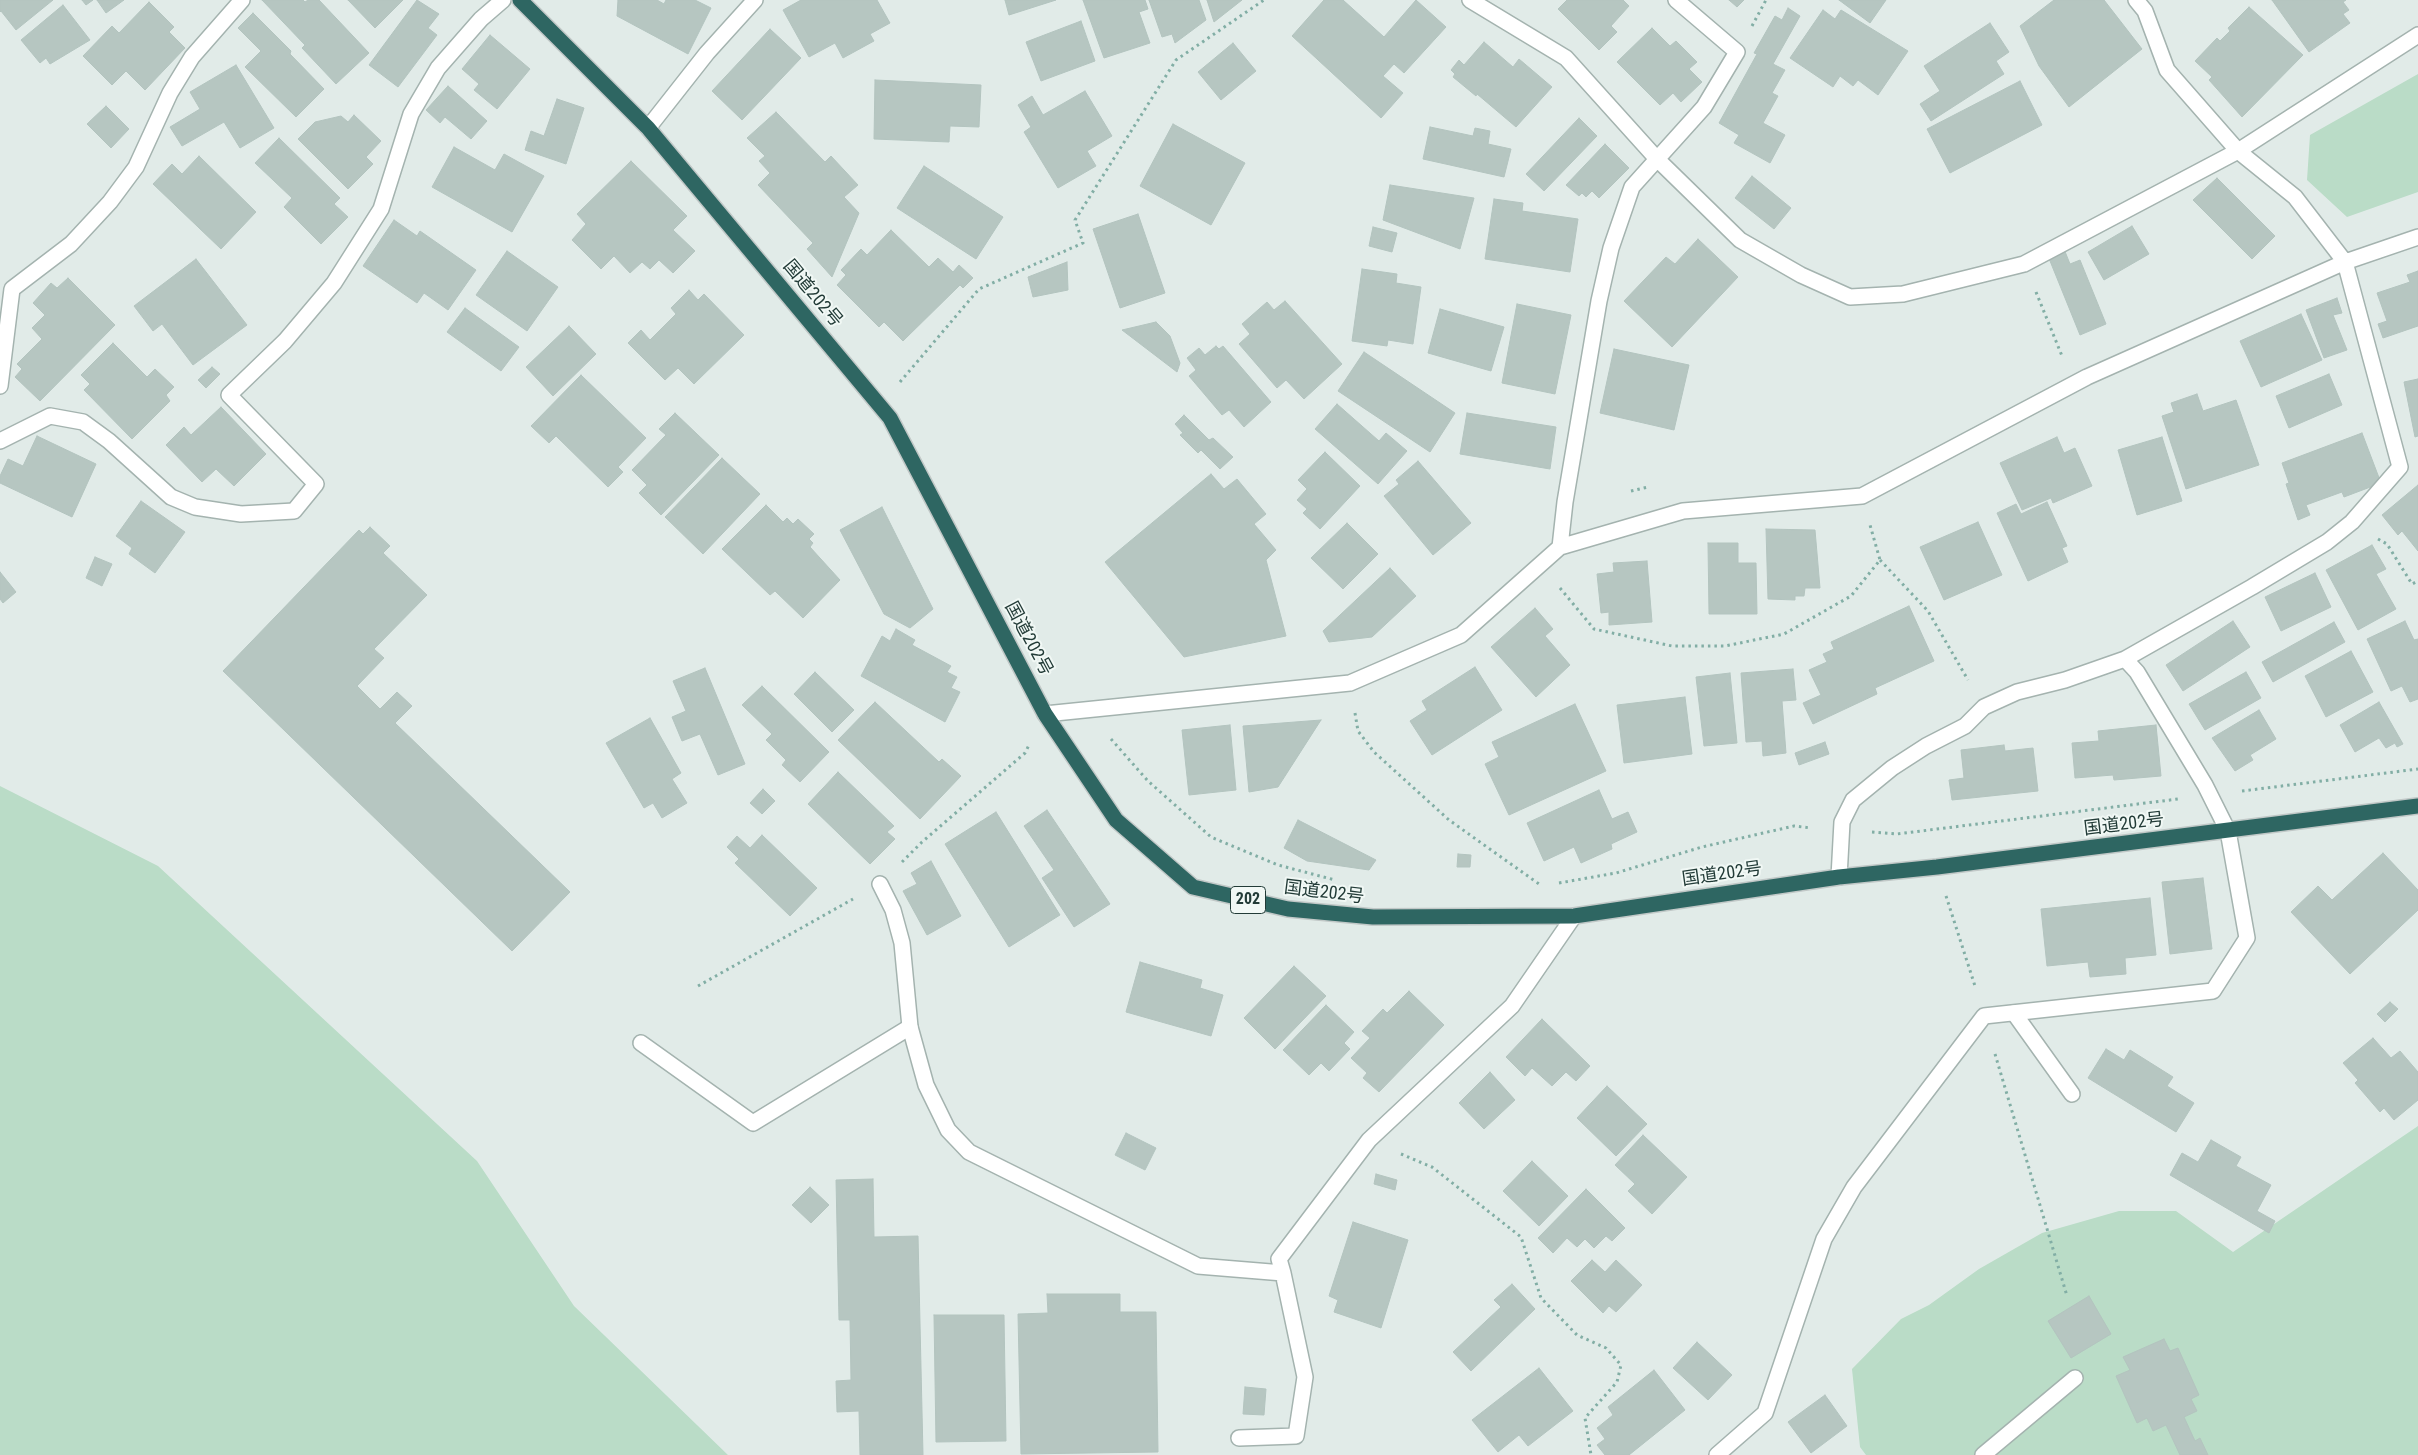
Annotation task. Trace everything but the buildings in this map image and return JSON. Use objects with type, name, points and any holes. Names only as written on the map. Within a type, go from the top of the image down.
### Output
[{"type":"highway","name":"国道202号","points":[[520,0],[648,128],[880,406],[894,426],[1045,714],[1116,820],[1193,887],[1288,909],[1373,917],[1574,916],[1839,877],[1937,867],[2418,806]]},
{"type":"street","points":[[0,386],[12,289],[71,244],[110,202],[136,167],[170,93],[192,57],[242,0]]},
{"type":"street","points":[[0,441],[50,416],[83,422],[109,441],[171,496],[195,507],[241,514],[294,511],[316,484],[229,395],[285,341],[334,283],[381,209],[411,114],[438,68],[503,0]]},
{"type":"street","points":[[648,128],[707,53],[755,0]]},
{"type":"street","points":[[1470,0],[1566,58],[1657,159],[1740,240],[1801,276],[1850,297],[1903,294],[2024,264],[2238,151],[2418,34]]},
{"type":"street","points":[[1560,547],[1570,473],[1600,301],[1611,248],[1632,187],[1704,107],[1737,52],[1676,0]]},
{"type":"street","points":[[1839,877],[1842,822],[1853,800],[1909,757],[1965,726],[1984,707],[2017,692],[2065,680],[2125,659],[2252,587],[2327,542],[2352,522],[2400,467],[2345,262],[2295,197],[2238,151],[2167,70],[2144,11],[2136,0]]},
{"type":"street","points":[[1045,714],[1350,683],[1461,635],[1560,547],[1683,511],[1862,496],[2087,377],[2345,262],[2418,238]]},
{"type":"street","points":[[1717,1455],[1765,1412],[1824,1239],[1854,1187],[1984,1016],[2213,991],[2247,938],[2228,831],[2210,795],[2137,672],[2125,659]]},
{"type":"street","points":[[880,884],[893,910],[902,944],[910,1027],[926,1084],[948,1130],[969,1152],[1198,1266],[1283,1273]]},
{"type":"street","points":[[1239,1438],[1296,1436],[1305,1377],[1279,1259],[1368,1140],[1512,1006],[1574,916]]},
{"type":"street","points":[[2014,1013],[2072,1094]]},
{"type":"street","points":[[641,1043],[752,1123],[910,1027]]},
{"type":"street","points":[[1983,1455],[2075,1378]]},
{"type":"path","points":[[880,406],[979,289],[1083,243],[1075,220],[1176,60],[1264,0]]},
{"type":"path","points":[[2024,264],[2064,361]]},
{"type":"path","points":[[1625,494],[1641,487],[1651,486]]},
{"type":"path","points":[[1862,496],[1880,560],[1928,611],[1984,707]]},
{"type":"path","points":[[2352,522],[2387,544],[2412,584],[2418,581]]},
{"type":"path","points":[[1540,565],[1594,629],[1672,646],[1725,646],[1784,634],[1851,596],[1880,560]]},
{"type":"path","points":[[1350,683],[1358,731],[1374,752],[1448,820],[1541,886],[1531,887]]},
{"type":"path","points":[[1108,735],[1148,781],[1211,836],[1278,865],[1340,881]]},
{"type":"path","points":[[1550,884],[1616,873],[1702,847],[1794,826],[1897,834],[2418,769]]},
{"type":"path","points":[[1937,867],[1984,1016],[2067,1296]]},
{"type":"path","points":[[1368,1140],[1432,1166],[1521,1237],[1541,1298],[1577,1335],[1606,1348],[1621,1365],[1617,1382],[1585,1418],[1591,1455]]},
{"type":"green space","points":[[2418,74],[2418,192],[2347,217],[2307,180],[2310,135]]},
{"type":"green space","points":[[0,786],[158,866],[477,1161],[574,1306],[728,1455],[0,1455]]},
{"type":"green space","points":[[2418,1126],[2418,1455],[1866,1455],[1860,1447],[1852,1369],[1901,1319],[1929,1305],[1979,1269],[2042,1233],[2119,1211],[2176,1211],[2233,1252]]}]
